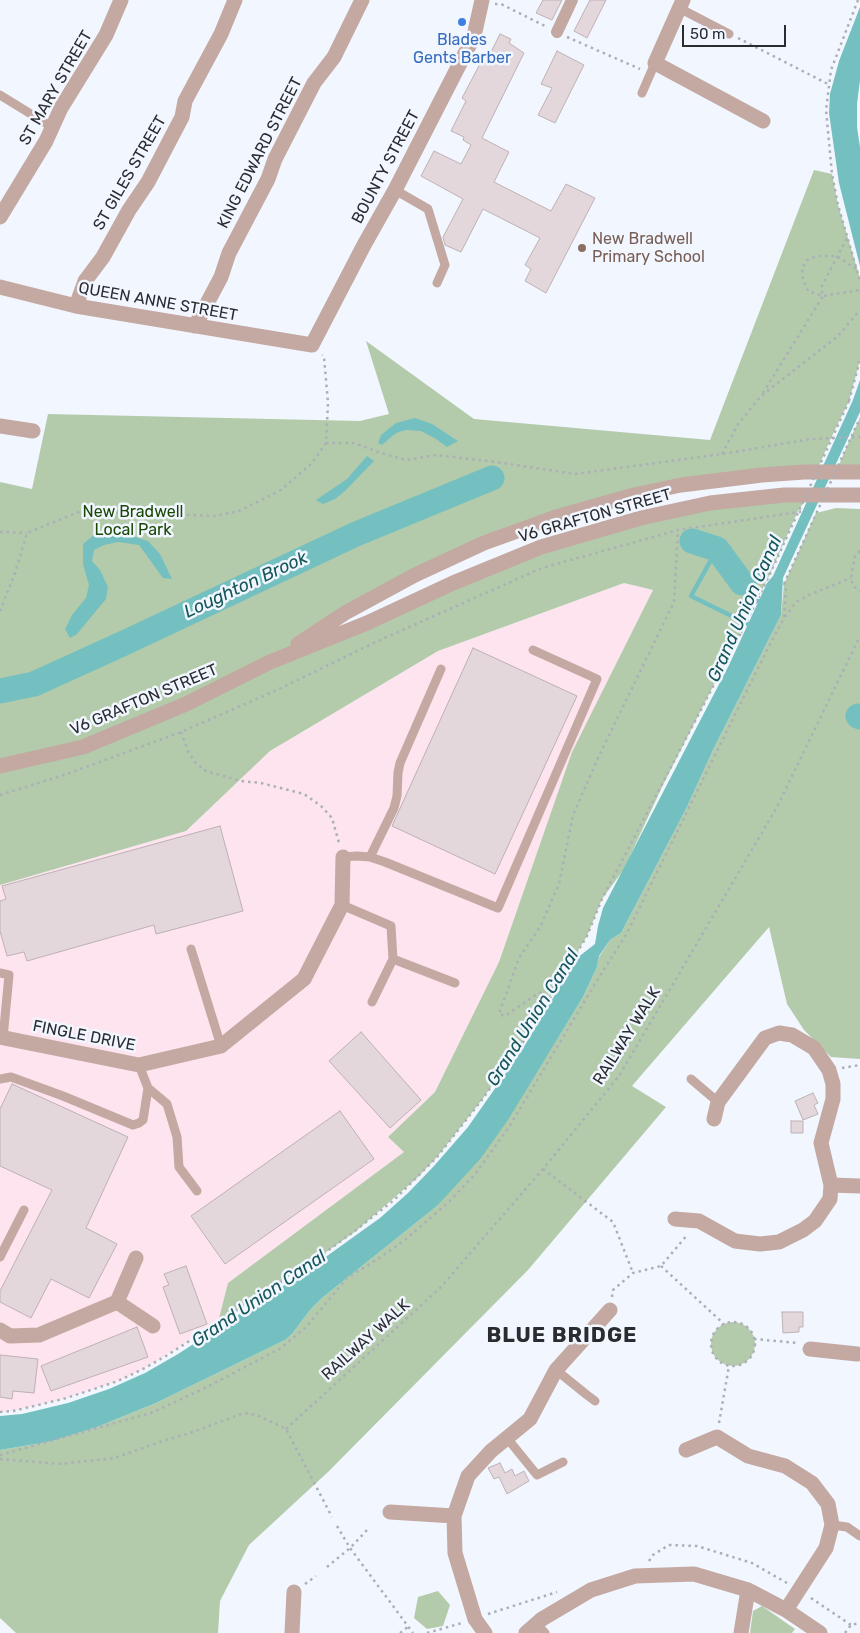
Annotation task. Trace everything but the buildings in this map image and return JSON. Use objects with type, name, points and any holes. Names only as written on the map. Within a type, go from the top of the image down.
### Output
[{"type":"street","name":"ST MARY STREET","points":[[0,217],[46,141],[61,108],[106,35],[121,0]]},
{"type":"street","name":"ST GILES STREET","points":[[76,306],[85,282],[148,182],[182,117],[185,101],[221,34],[235,0]]},
{"type":"street","name":"KING EDWARD STREET","points":[[195,326],[220,277],[229,253],[268,180],[275,159],[314,83],[334,57],[362,0]]},
{"type":"street","points":[[557,32],[572,0]]},
{"type":"street","name":"BOUNTY STREET","points":[[312,345],[395,190],[474,36],[478,1]]},
{"type":"street","points":[[681,4],[655,63],[763,122]]},
{"type":"street","name":"QUEEN ANNE STREET","points":[[0,287],[76,306],[312,345]]},
{"type":"street","points":[[0,426],[33,431]]},
{"type":"street","name":"V6 GRAFTON STREET","points":[[270,662],[345,613],[415,575],[484,543],[556,517],[634,495],[682,485],[762,474],[860,472]]},
{"type":"street","name":"V6 GRAFTON STREET","points":[[0,766],[84,747],[186,704],[270,662],[367,623],[453,583],[541,546],[632,520],[710,503],[775,496],[860,495]]},
{"type":"street","name":"FINGLE DRIVE","points":[[1,1038],[139,1065],[221,1046],[304,979],[342,906],[343,857]]},
{"type":"street","points":[[676,1219],[699,1221],[735,1242],[760,1244],[779,1242],[789,1238],[815,1221],[830,1199],[831,1185],[821,1144],[833,1099],[833,1084],[829,1070],[814,1048],[792,1034],[779,1033],[765,1038],[718,1102],[714,1120]]},
{"type":"street","points":[[831,1185],[847,1184],[860,1186]]},
{"type":"street","points":[[0,1330],[10,1336],[39,1335],[117,1302],[136,1258]]},
{"type":"street","points":[[117,1302],[153,1326]]},
{"type":"street","points":[[485,1633],[475,1618],[455,1553],[454,1516],[468,1476],[491,1451],[530,1419],[556,1370],[610,1310]]},
{"type":"street","points":[[810,1349],[859,1355]]},
{"type":"street","points":[[686,1450],[717,1437],[748,1456],[785,1466],[812,1483],[828,1504],[832,1525],[826,1548],[786,1610]]},
{"type":"street","points":[[390,1512],[454,1516]]},
{"type":"street","points":[[536,1630],[542,1619],[592,1590],[635,1576],[694,1574],[748,1590],[786,1610],[820,1633]]},
{"type":"street","points":[[741,1633],[748,1590]]},
{"type":"street","points":[[292,1633],[294,1592]]},
{"type":"lane","points":[[681,4],[729,34]]},
{"type":"lane","points":[[642,93],[655,63]]},
{"type":"lane","points":[[0,95],[52,127]]},
{"type":"lane","points":[[395,190],[428,209],[445,265],[437,283]]},
{"type":"lane","points":[[343,857],[357,856],[370,858],[498,908],[597,679],[533,650]]},
{"type":"lane","points":[[370,858],[394,808],[400,763],[441,669]]},
{"type":"lane","points":[[342,906],[391,926],[393,959],[372,1002]]},
{"type":"lane","points":[[191,949],[221,1046]]},
{"type":"lane","points":[[393,959],[455,983]]},
{"type":"lane","points":[[0,973],[9,975],[1,1038]]},
{"type":"lane","points":[[139,1065],[148,1088],[167,1104],[177,1137],[179,1167],[197,1191]]},
{"type":"lane","points":[[0,1079],[11,1077],[133,1125],[143,1120],[148,1088]]},
{"type":"lane","points":[[691,1079],[718,1102]]},
{"type":"lane","points":[[0,1257],[24,1210]]},
{"type":"lane","points":[[556,1370],[595,1401]]},
{"type":"lane","points":[[507,1438],[537,1475],[563,1462]]},
{"type":"lane","points":[[832,1525],[847,1527],[860,1536]]},
{"type":"path","points":[[858,0],[831,70],[826,110],[832,174],[838,205],[860,280]]},
{"type":"path","points":[[729,34],[828,84]]},
{"type":"path","points":[[824,296],[821,288],[847,238]]},
{"type":"path","points":[[856,270],[837,256],[817,256],[807,260],[802,269],[803,280],[808,291],[824,296],[860,290]]},
{"type":"path","points":[[722,454],[738,424],[761,396],[824,296]]},
{"type":"path","points":[[761,396],[838,336],[860,310]]},
{"type":"path","points":[[0,532],[27,533],[81,512],[215,516],[239,511],[281,490],[312,463],[326,443],[328,403],[324,357],[312,345]]},
{"type":"path","points":[[0,1412],[63,1400],[118,1381],[143,1369],[314,1260],[356,1230],[394,1200],[437,1158],[526,1038],[587,936],[602,899],[769,576],[849,401],[860,360]]},
{"type":"path","points":[[784,618],[786,588],[784,584],[860,418]]},
{"type":"path","points":[[326,443],[354,443],[381,454],[406,460],[436,455],[576,474],[722,454],[811,439],[860,437]]},
{"type":"path","points":[[817,510],[827,509]]},
{"type":"path","points":[[0,796],[67,774],[181,732],[277,690],[397,632],[542,568],[678,530],[808,510]]},
{"type":"path","points":[[556,987],[537,994],[504,1016],[498,1014],[519,958],[540,926],[559,884],[573,815],[599,756],[674,602],[678,530]]},
{"type":"path","points":[[0,611],[15,573],[27,533]]},
{"type":"path","points":[[860,551],[855,556],[851,578],[853,586],[860,591]]},
{"type":"path","points":[[0,1455],[151,1413],[281,1348],[306,1327],[347,1278],[406,1239],[450,1202],[476,1173],[509,1127],[626,935],[784,618],[796,602],[809,594],[851,578]]},
{"type":"path","name":"RAILWAY WALK","points":[[286,1428],[442,1287],[543,1169],[619,1076],[777,807],[860,636]]},
{"type":"path","points":[[181,732],[188,751],[195,762],[206,771],[241,781],[261,783],[304,794],[321,806],[332,818],[343,857]]},
{"type":"path","points":[[543,1169],[613,1222],[633,1273]]},
{"type":"path","points":[[610,1310],[612,1290],[633,1273],[661,1266],[699,1221]]},
{"type":"path","points":[[661,1266],[724,1324]]},
{"type":"path","points":[[736,1322],[743,1324],[748,1328],[754,1339],[753,1353],[743,1364],[736,1366],[722,1364],[711,1347],[714,1333],[724,1324],[736,1322]]},
{"type":"path","points":[[754,1339],[801,1344],[810,1349]]},
{"type":"path","points":[[717,1437],[729,1366]]},
{"type":"path","points":[[0,1458],[61,1464],[114,1458],[244,1413],[257,1415],[286,1428],[332,1516]]},
{"type":"path","points":[[337,1526],[350,1548],[413,1633]]},
{"type":"path","points":[[327,1568],[368,1529]]},
{"type":"path","points":[[845,1633],[851,1625],[860,1623]]},
{"type":"path","points":[[400,1633],[408,1627]]},
{"type":"shaded area","points":[[624,583],[653,590],[572,752],[499,962],[435,1092],[388,1137],[404,1152],[228,1283],[218,1322],[199,1335],[143,1369],[118,1381],[63,1399],[13,1411],[0,1412],[0,885],[186,831],[270,751],[438,651]]},
{"type":"green space","name":"New Bradwell Local Park","points":[[814,170],[832,174],[838,205],[860,278],[860,360],[849,401],[814,477],[681,485],[484,543],[274,660],[418,593],[641,518],[811,492],[798,511],[769,576],[662,787],[624,869],[602,899],[587,936],[579,949],[574,965],[556,987],[526,1038],[481,1101],[437,1157],[417,1178],[356,1231],[315,1260],[218,1322],[228,1283],[404,1152],[388,1137],[435,1092],[499,962],[572,752],[653,590],[624,583],[438,651],[270,751],[186,831],[0,885],[0,482],[32,489],[48,414],[360,421],[389,414],[366,341],[474,419],[710,440]]},
{"type":"green space","points":[[860,418],[860,474],[835,474],[851,437]]},
{"type":"green space","points":[[836,508],[860,509],[860,1059],[831,1057],[804,1030],[787,1004],[769,927],[632,1086],[666,1107],[528,1270],[328,1472],[249,1545],[220,1601],[218,1633],[16,1633],[0,1618],[0,1450],[53,1441],[97,1427],[156,1403],[285,1340],[322,1298],[437,1206],[530,1083],[583,997],[597,967],[599,957],[610,940],[621,933],[686,809],[713,750],[781,615],[784,584],[816,513]]},
{"type":"green space","points":[[733,1322],[749,1328],[755,1344],[749,1360],[733,1366],[717,1360],[711,1344],[717,1328]]},
{"type":"green space","points":[[438,1591],[450,1605],[443,1626],[427,1629],[414,1618],[418,1597]]},
{"type":"green space","points":[[762,1606],[795,1629],[792,1633],[750,1633],[753,1611]]},
{"type":"water","points":[[860,7],[860,80],[857,127],[860,147],[860,266],[839,183],[829,113],[830,94],[839,61]]},
{"type":"water","points":[[860,380],[860,412],[783,578],[781,615],[713,750],[686,809],[621,933],[610,940],[599,956],[597,967],[583,997],[508,1120],[481,1158],[437,1206],[322,1298],[285,1340],[156,1403],[97,1427],[53,1441],[0,1450],[0,1416],[22,1414],[68,1403],[109,1389],[145,1373],[178,1354],[306,1271],[380,1218],[408,1193],[468,1127],[522,1050],[577,958],[595,944],[603,908],[729,665],[767,583],[773,576],[853,400]]},
{"type":"water","points":[[415,418],[432,424],[458,441],[447,447],[421,431],[406,430],[396,433],[382,445],[378,443],[381,435],[396,423]]},
{"type":"water","points":[[367,456],[374,461],[345,491],[335,499],[323,504],[316,500],[347,479]]},
{"type":"water","points":[[109,531],[148,541],[160,554],[172,579],[163,578],[139,545],[118,542],[104,545],[94,550],[92,561],[100,570],[108,587],[106,599],[77,634],[70,638],[65,629],[72,615],[86,598],[89,585],[83,564],[83,544],[94,535]]},
{"type":"waterway","name":"Loughton Brook","points":[[0,691],[34,684],[356,534],[492,478]]},
{"type":"waterway","name":"Loughton Brook","points":[[692,541],[717,549],[742,583]]},
{"type":"waterway","name":"Grand Union Canal","points":[[717,549],[691,596],[752,626]]},
{"type":"waterway","name":"Grand Union Canal","points":[[736,619],[758,576]]},
{"type":"waterway","name":"Loughton Brook","points":[[748,597],[763,603]]},
{"type":"place","name":"Blades Gents Barber","points":[[462,22]]},
{"type":"place","name":"New Bradwell Primary School","points":[[582,248]]},
{"type":"district","name":"BLUE BRIDGE","points":[[562,1336]]}]
